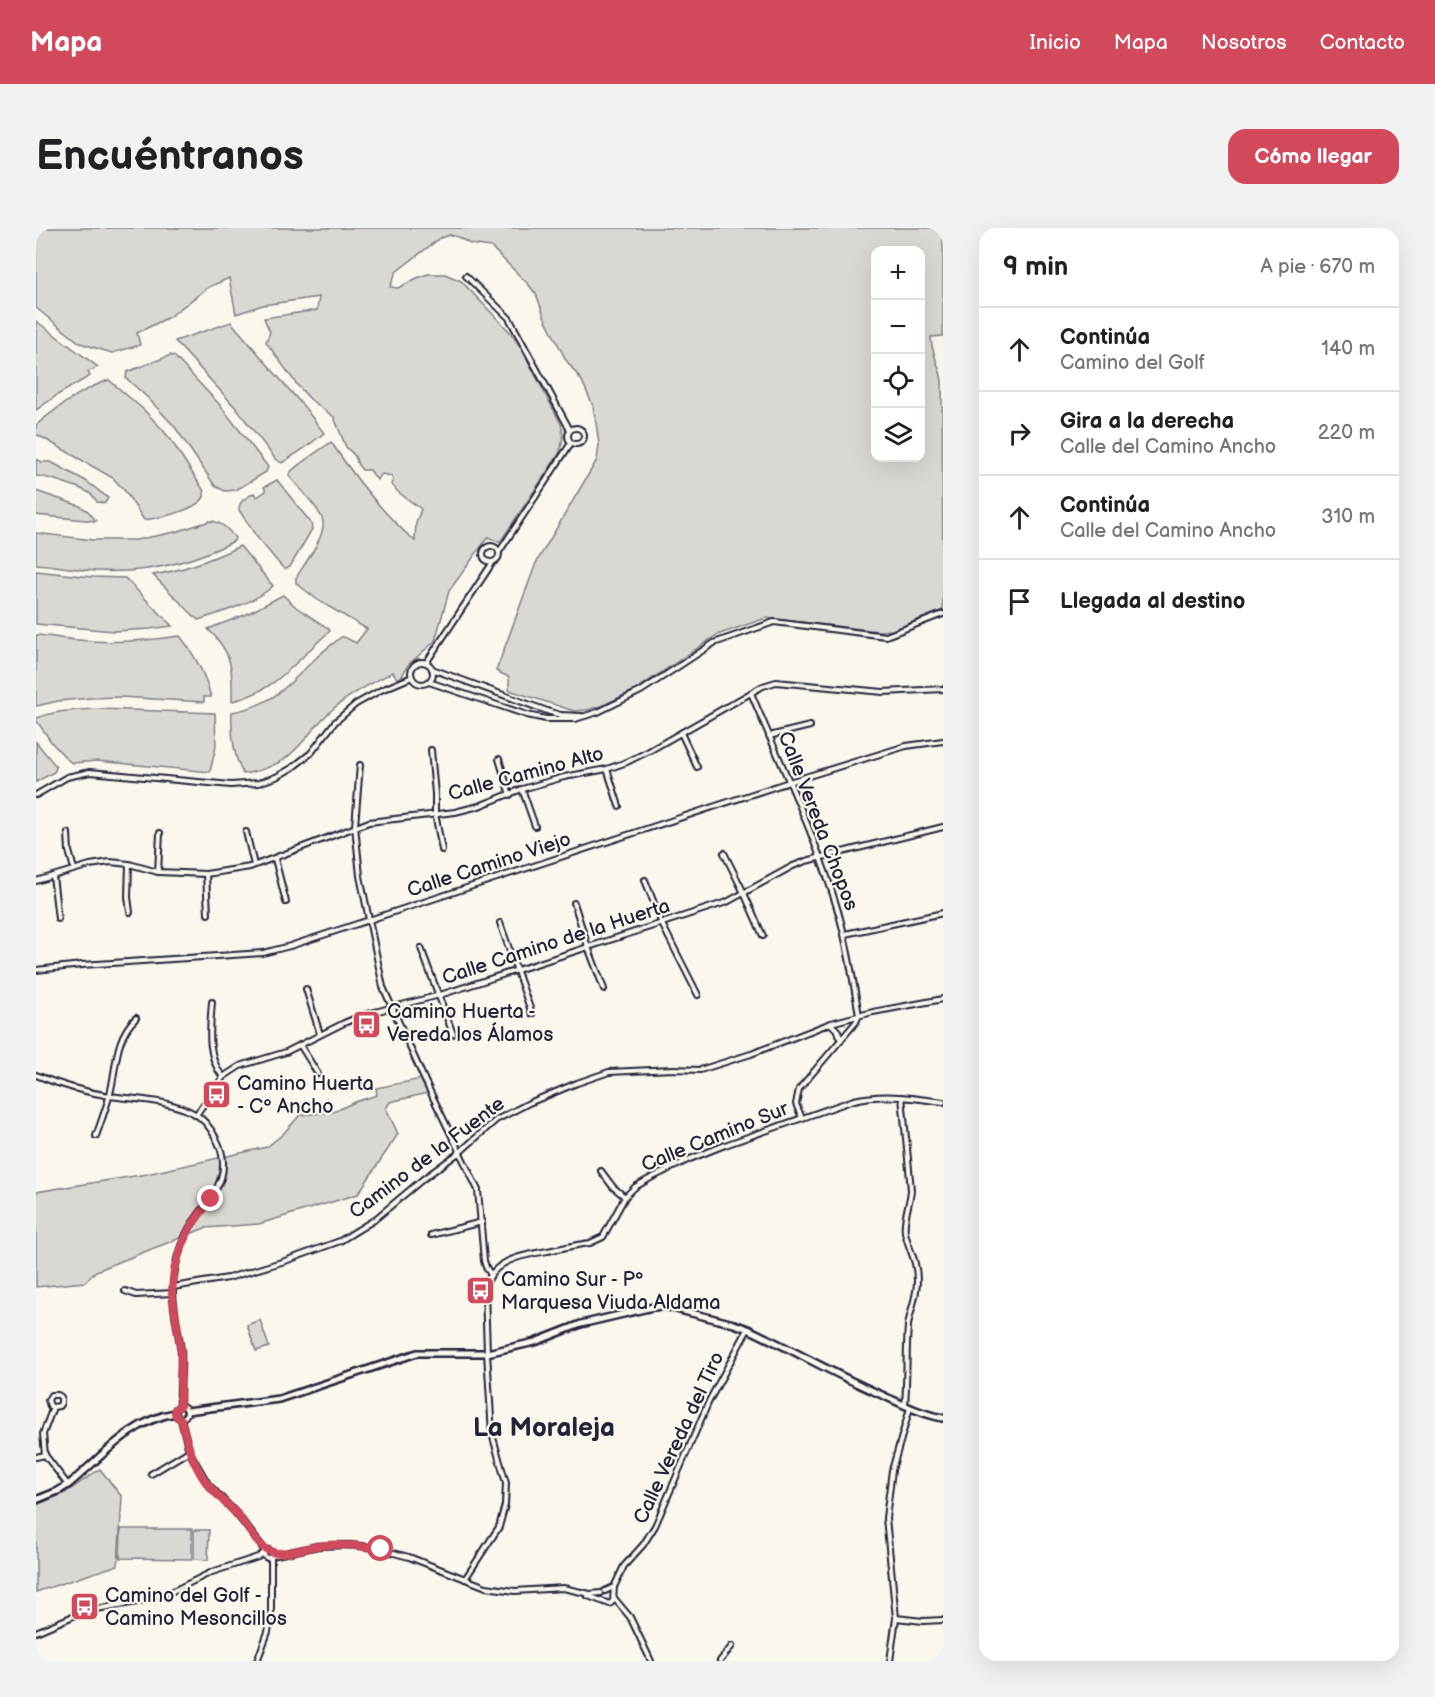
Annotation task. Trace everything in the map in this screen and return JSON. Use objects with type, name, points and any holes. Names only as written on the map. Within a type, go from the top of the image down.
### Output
[{"type":"street","points":[[466,276],[508,318],[570,430]]},
{"type":"street","points":[[578,428],[584,434],[582,442],[571,443],[567,437],[570,430],[578,428]]},
{"type":"street","points":[[426,663],[571,443]]},
{"type":"street","points":[[484,575],[482,553],[485,548],[495,547],[506,540]]},
{"type":"street","points":[[495,547],[499,552]]},
{"type":"street","points":[[483,558],[493,562]]},
{"type":"street","points":[[411,677],[417,683],[429,682],[527,715],[546,719],[575,719],[614,706],[714,643],[774,622],[886,636],[943,615]]},
{"type":"street","points":[[411,677],[414,665],[426,663],[432,669],[550,712],[561,715],[588,715]]},
{"type":"street","points":[[429,682],[433,674],[432,669]]},
{"type":"street","points":[[36,795],[67,777],[90,772],[231,785],[258,783],[292,768],[311,753],[335,722],[356,704],[411,677]]},
{"type":"street","name":"Calle Camino Alto","points":[[36,881],[110,862],[129,864],[158,872],[206,874],[254,865],[369,822],[455,812],[479,806],[522,789],[627,762],[763,686],[776,682],[883,692],[943,689]]},
{"type":"street","name":"Calle Vereda Chopos","points":[[751,693],[820,856],[844,934],[859,1016]]},
{"type":"street","points":[[769,736],[810,726]]},
{"type":"street","points":[[681,733],[697,767]]},
{"type":"street","name":"Calle Camino Viejo","points":[[36,970],[262,953],[290,946],[789,782],[906,746],[943,741]]},
{"type":"street","points":[[431,750],[435,813],[442,850]]},
{"type":"street","points":[[499,759],[510,795]]},
{"type":"street","points":[[360,765],[355,826],[360,876],[383,987],[425,1081],[478,1190],[484,1261],[491,1275],[485,1291],[492,1434],[506,1483],[506,1505],[499,1527],[465,1579]]},
{"type":"street","points":[[607,769],[619,806]]},
{"type":"street","points":[[522,789],[535,826]]},
{"type":"street","name":"Calle Camino de la Huerta","points":[[196,1115],[223,1077],[240,1066],[286,1052],[363,1015],[440,995],[727,902],[793,866],[820,856],[943,827]]},
{"type":"street","points":[[246,832],[254,865]]},
{"type":"street","points":[[69,833],[69,851],[74,870]]},
{"type":"street","points":[[158,872],[160,833]]},
{"type":"street","points":[[724,853],[763,936]]},
{"type":"street","points":[[275,858],[286,902]]},
{"type":"street","points":[[129,864],[130,912]]},
{"type":"street","points":[[206,874],[208,914]]},
{"type":"street","points":[[53,876],[58,919]]},
{"type":"street","points":[[645,880],[662,924],[698,995]]},
{"type":"street","points":[[574,903],[604,989]]},
{"type":"street","points":[[844,934],[943,913]]},
{"type":"street","points":[[500,923],[532,1014]]},
{"type":"street","points":[[421,948],[453,1034]]},
{"type":"street","points":[[306,989],[320,1034]]},
{"type":"street","name":"Camino de la Fuente","points":[[173,1287],[228,1278],[340,1241],[374,1220],[460,1152],[496,1120],[528,1103],[609,1072],[700,1070],[751,1054],[831,1023],[943,999]]},
{"type":"street","points":[[212,1002],[209,1040],[218,1071],[223,1077]]},
{"type":"street","points":[[802,1118],[796,1104],[799,1089],[859,1016]]},
{"type":"street","points":[[96,1136],[110,1096],[117,1048],[129,1025],[136,1018]]},
{"type":"street","points":[[831,1023],[838,1031],[841,1040]]},
{"type":"street","points":[[300,1045],[318,1074]]},
{"type":"street","points":[[36,1075],[71,1088],[158,1102],[196,1115],[210,1128],[222,1154],[224,1167],[218,1187],[189,1229],[178,1257],[172,1293],[181,1352],[180,1406]]},
{"type":"street","name":"Calle Camino Sur","points":[[491,1275],[514,1258],[597,1240],[606,1233],[625,1197],[635,1187],[690,1160],[734,1142],[868,1097],[902,1097],[943,1102]]},
{"type":"street","points":[[890,1661],[896,1618],[886,1518],[892,1470],[908,1407],[908,1325],[916,1296],[917,1282],[917,1265],[905,1230],[911,1190],[902,1097]]},
{"type":"street","points":[[601,1171],[613,1187],[625,1197]]},
{"type":"street","points":[[432,1235],[482,1222]]},
{"type":"street","points":[[125,1291],[136,1294],[172,1293]]},
{"type":"street","points":[[187,1411],[279,1399],[417,1353],[487,1353],[535,1342],[581,1324],[653,1307],[674,1308],[748,1329],[908,1407],[943,1418]]},
{"type":"street","name":"Calle Vereda del Tiro","points":[[610,1604],[613,1601],[614,1587],[624,1566],[643,1545],[655,1526],[709,1401],[748,1329]]},
{"type":"street","points":[[180,1406],[187,1411]]},
{"type":"street","points":[[175,1413],[175,1409],[180,1406]]},
{"type":"street","points":[[53,1407],[43,1434],[45,1455],[68,1485]]},
{"type":"street","points":[[181,1419],[187,1411]]},
{"type":"street","points":[[175,1413],[181,1419],[189,1451],[208,1484],[235,1512],[268,1555],[271,1613],[268,1632],[257,1661]]},
{"type":"street","points":[[36,1500],[68,1485],[132,1430],[147,1421],[175,1413]]},
{"type":"street","points":[[151,1474],[189,1451]]},
{"type":"street","points":[[36,1457],[45,1455]]},
{"type":"street","points":[[36,1632],[85,1611],[137,1602],[173,1591],[212,1572],[258,1557],[318,1546],[371,1547],[409,1557],[486,1587],[504,1590],[563,1588],[622,1608]]},
{"type":"street","points":[[582,1593],[593,1594],[614,1587]]},
{"type":"street","points":[[603,1592],[613,1597],[630,1617],[651,1661]]},
{"type":"street","points":[[601,1600],[599,1595],[603,1592]]},
{"type":"street","points":[[896,1618],[923,1621],[943,1620]]},
{"type":"street","points":[[720,1661],[732,1646]]},
{"type":"shaded area","points":[[36,228],[943,228],[943,336],[931,337],[932,349],[942,381],[943,610],[893,630],[879,631],[766,618],[717,635],[635,690],[587,710],[574,711],[509,690],[509,677],[496,671],[536,563],[597,460],[599,444],[593,406],[582,381],[566,360],[536,294],[491,247],[470,244],[450,235],[440,238],[396,272],[390,287],[398,288],[428,274],[445,274],[461,281],[510,332],[521,348],[561,424],[563,439],[559,454],[502,539],[499,542],[488,537],[449,591],[435,641],[408,665],[402,676],[397,679],[393,672],[355,693],[334,708],[286,758],[261,770],[243,774],[233,744],[232,712],[247,709],[270,699],[341,637],[356,643],[367,629],[319,601],[296,583],[296,578],[319,540],[323,524],[316,508],[289,474],[331,442],[369,494],[415,541],[416,523],[421,509],[398,492],[391,484],[393,480],[391,476],[382,474],[377,480],[370,470],[362,470],[355,456],[346,447],[334,417],[311,400],[298,386],[266,342],[270,332],[264,318],[317,310],[319,297],[263,305],[236,314],[229,278],[209,287],[169,317],[137,333],[140,345],[112,353],[80,343],[36,308]]},
{"type":"shaded area","points":[[36,321],[98,367],[88,372],[90,376],[36,410]]},
{"type":"shaded area","points":[[231,322],[324,433],[282,463],[276,460],[236,408],[175,341]]},
{"type":"shaded area","points":[[171,355],[219,404],[268,467],[266,472],[236,490],[225,491],[215,486],[175,427],[126,378],[127,372]]},
{"type":"shaded area","points":[[109,380],[144,410],[171,440],[204,491],[204,497],[199,502],[177,513],[144,520],[125,491],[113,478],[36,434],[36,425],[53,412],[80,393]]},
{"type":"shaded area","points":[[36,459],[51,462],[86,481],[108,498],[105,503],[97,502],[91,494],[80,489],[56,480],[36,476]]},
{"type":"shaded area","points":[[277,480],[311,523],[312,529],[290,567],[285,569],[256,536],[239,510],[244,500],[254,493],[257,497],[266,491],[264,487]]},
{"type":"shaded area","points":[[36,491],[80,506],[88,511],[96,521],[36,515]]},
{"type":"shaded area","points":[[210,521],[218,523],[230,532],[235,538],[234,541],[184,561],[132,571],[88,570],[36,564],[36,533],[93,540],[136,540],[175,532]]},
{"type":"shaded area","points":[[240,546],[273,586],[248,602],[218,614],[198,620],[153,575],[197,564]]},
{"type":"shaded area","points":[[36,571],[125,578],[172,626],[114,631],[36,624]]},
{"type":"shaded area","points":[[283,595],[330,631],[274,682],[262,690],[232,701],[229,661],[222,645],[208,629],[247,614]]},
{"type":"shaded area","points":[[36,635],[103,642],[141,641],[180,636],[199,665],[211,697],[204,697],[204,702],[120,697],[90,698],[36,706]]},
{"type":"shaded area","points":[[100,709],[215,713],[216,746],[210,772],[97,761],[72,763],[52,743],[36,720],[45,715],[60,712]]},
{"type":"shaded area","points":[[36,742],[56,768],[54,772],[36,782]]},
{"type":"shaded area","points":[[421,1079],[428,1093],[390,1102],[386,1108],[398,1134],[358,1194],[259,1224],[205,1228],[96,1271],[85,1282],[36,1287],[36,1192],[147,1174],[267,1147],[283,1134],[300,1115],[333,1112],[377,1095],[376,1088]]},
{"type":"shaded area","points":[[260,1320],[269,1347],[256,1351],[247,1325]]},
{"type":"shaded area","points":[[100,1469],[122,1497],[118,1565],[36,1592],[36,1505],[65,1493]]},
{"type":"shaded area","points":[[121,1529],[192,1529],[192,1559],[120,1558]]},
{"type":"shaded area","points":[[194,1530],[209,1530],[208,1560],[194,1559]]},
{"type":"place","name":"Camino Huerta - Vereda los Álamos","points":[[366,1024]]},
{"type":"place","name":"Camino Huerta - Cº Ancho","points":[[216,1095]]},
{"type":"place","name":"Camino Sur - Pº Marquesa Viuda Aldama","points":[[480,1291]]},
{"type":"place","name":"Camino del Golf - Camino Mesoncillos","points":[[84,1607]]},
{"type":"district","name":"La Moraleja","points":[[544,1428]]},
{"type":"route","points":[[211,1199],[189,1229],[174,1272],[172,1293],[181,1352],[180,1406],[175,1409],[175,1413],[181,1419],[189,1451],[208,1484],[235,1512],[261,1545],[272,1553],[334,1545],[381,1549]]}]
